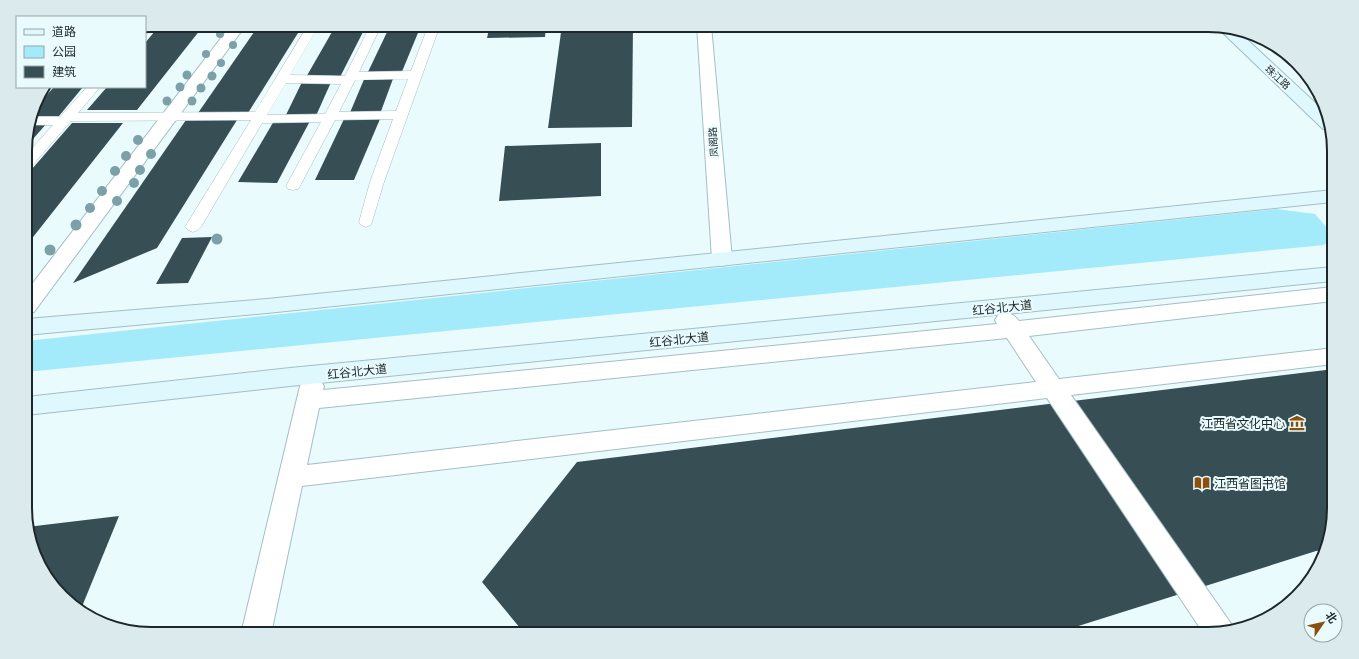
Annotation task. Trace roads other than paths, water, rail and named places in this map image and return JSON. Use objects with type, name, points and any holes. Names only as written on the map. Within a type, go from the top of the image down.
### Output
[{"type":"main road","name":"珠江路","points":[[1233,34],[1323,119]]},
{"type":"main road","points":[[32,326],[267,306],[1327,197]]},
{"type":"main road","name":"红谷北大道","points":[[32,405],[314,375],[1327,275]]},
{"type":"street","points":[[32,299],[234,32]]},
{"type":"street","name":"凤阁路","points":[[705,32],[722,259]]},
{"type":"street","points":[[309,400],[1012,330],[1327,295]]},
{"type":"street","points":[[997,307],[1217,627]]},
{"type":"street","points":[[292,477],[1327,357]]},
{"type":"street","points":[[258,627],[314,375]]},
{"type":"lane","points":[[193,227],[309,32]]},
{"type":"lane","points":[[293,186],[330,117],[373,32]]},
{"type":"lane","points":[[366,222],[377,182],[432,32]]},
{"type":"lane","points":[[282,79],[416,75]]},
{"type":"lane","points":[[32,156],[93,88]]},
{"type":"lane","points":[[36,120],[170,116],[259,118],[402,115]]},
{"type":"place","name":"江西省文化中心","points":[[1297,423]]},
{"type":"place","name":"江西省图书馆","points":[[1202,483]]}]
